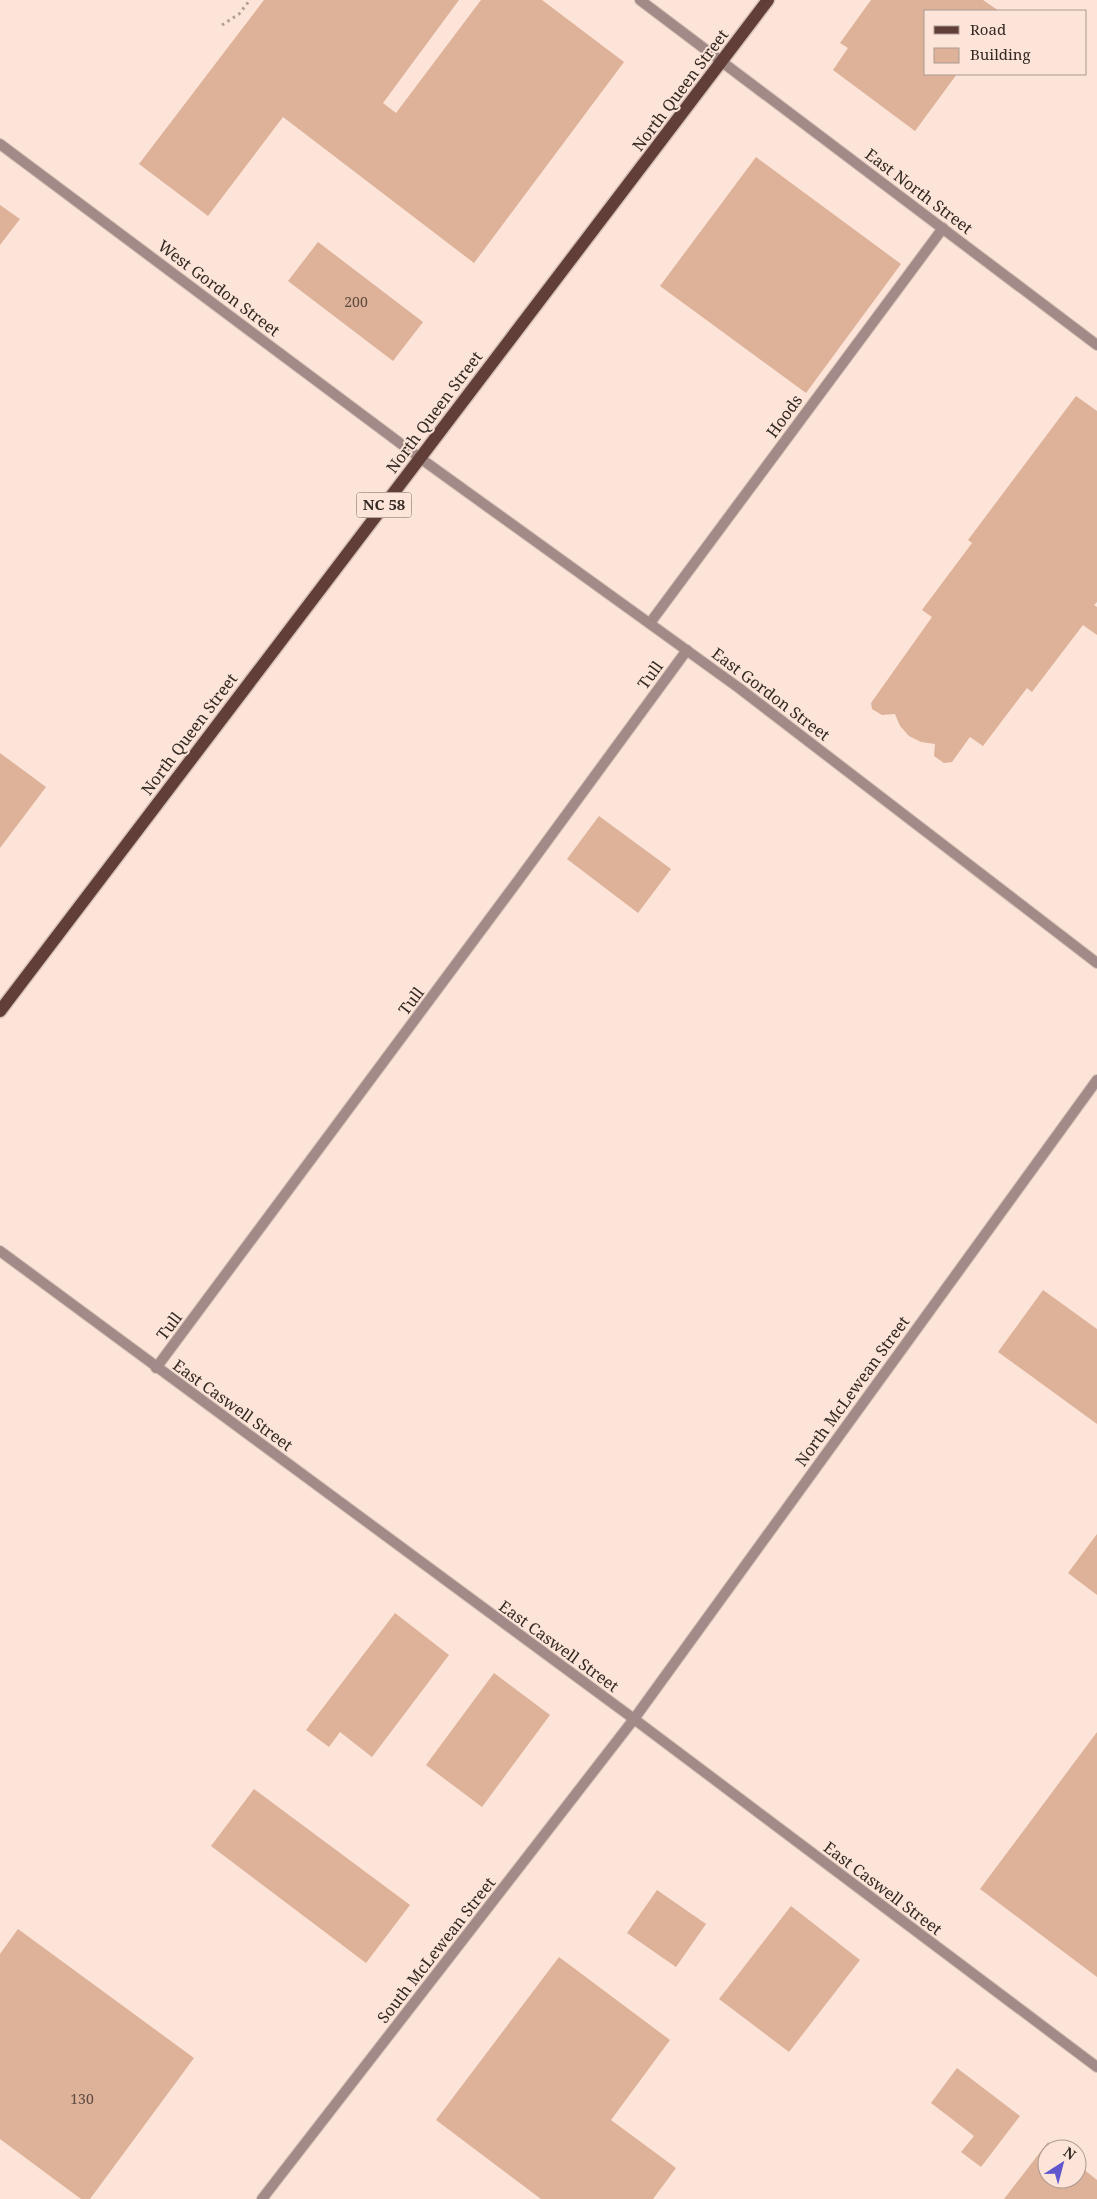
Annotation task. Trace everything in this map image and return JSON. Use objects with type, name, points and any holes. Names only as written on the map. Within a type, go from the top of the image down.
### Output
[{"type":"main road","name":"North Queen Street","points":[[0,1011],[768,0]]},
{"type":"street","name":"East North Street","points":[[640,0],[1097,345]]},
{"type":"street","name":"West Gordon Street","points":[[0,144],[420,458]]},
{"type":"street","name":"Hoods","points":[[650,623],[943,228]]},
{"type":"street","name":"East Gordon Street","points":[[420,458],[747,694],[1097,964]]},
{"type":"street","name":"Tull","points":[[156,1368],[687,650]]},
{"type":"street","name":"North McLewean Street","points":[[634,1720],[1097,1080]]},
{"type":"street","name":"East Caswell Street","points":[[0,1251],[634,1720],[1097,2068]]},
{"type":"street","name":"South McLewean Street","points":[[262,2199],[634,1720]]},
{"type":"path","points":[[222,25],[239,14],[250,0]]},
{"type":"building","points":[[264,0],[459,0],[383,103],[396,113],[481,0],[542,0],[624,62],[474,263],[283,117],[208,216],[139,164]]},
{"type":"building","points":[[871,0],[983,0],[998,10],[924,10],[924,75],[956,75],[915,131],[833,70],[848,48],[840,43]]},
{"type":"building","points":[[756,157],[901,264],[806,393],[660,286]]},
{"type":"building","points":[[0,205],[20,219],[0,245]]},
{"type":"building","points":[[318,242],[423,322],[393,361],[288,281]]},
{"type":"building","points":[[1076,396],[1097,411],[1097,602],[1094,605],[1097,607],[1097,635],[1083,625],[1032,692],[1027,688],[983,746],[970,737],[952,762],[944,763],[934,756],[935,744],[921,742],[909,736],[900,726],[895,714],[882,715],[872,709],[871,703],[932,617],[922,610],[972,543],[968,540]]},
{"type":"building","points":[[0,753],[46,787],[0,848]]},
{"type":"building","points":[[599,816],[671,869],[638,913],[567,859]]},
{"type":"building","points":[[1043,1290],[1097,1329],[1097,1424],[998,1352]]},
{"type":"building","points":[[1097,1534],[1097,1595],[1068,1573]]},
{"type":"building","points":[[395,1613],[449,1655],[372,1757],[340,1732],[329,1747],[306,1730]]},
{"type":"building","points":[[494,1673],[550,1715],[482,1807],[426,1765]]},
{"type":"building","points":[[1097,1732],[1097,1977],[980,1889]]},
{"type":"building","points":[[254,1789],[410,1905],[366,1963],[211,1846]]},
{"type":"building","points":[[657,1890],[706,1924],[676,1967],[627,1933]]},
{"type":"building","points":[[791,1906],[860,1960],[789,2052],[719,1999]]},
{"type":"building","points":[[18,1929],[194,2058],[90,2199],[81,2199],[0,2139],[0,1954]]},
{"type":"building","points":[[559,1957],[670,2040],[611,2120],[676,2168],[653,2199],[541,2199],[436,2120]]},
{"type":"building","points":[[957,2068],[1020,2116],[981,2167],[961,2152],[974,2136],[931,2103]]},
{"type":"building","points":[[1037,2156],[1037,2189],[1087,2189],[1087,2172],[1097,2180],[1097,2199],[1004,2199]]}]
